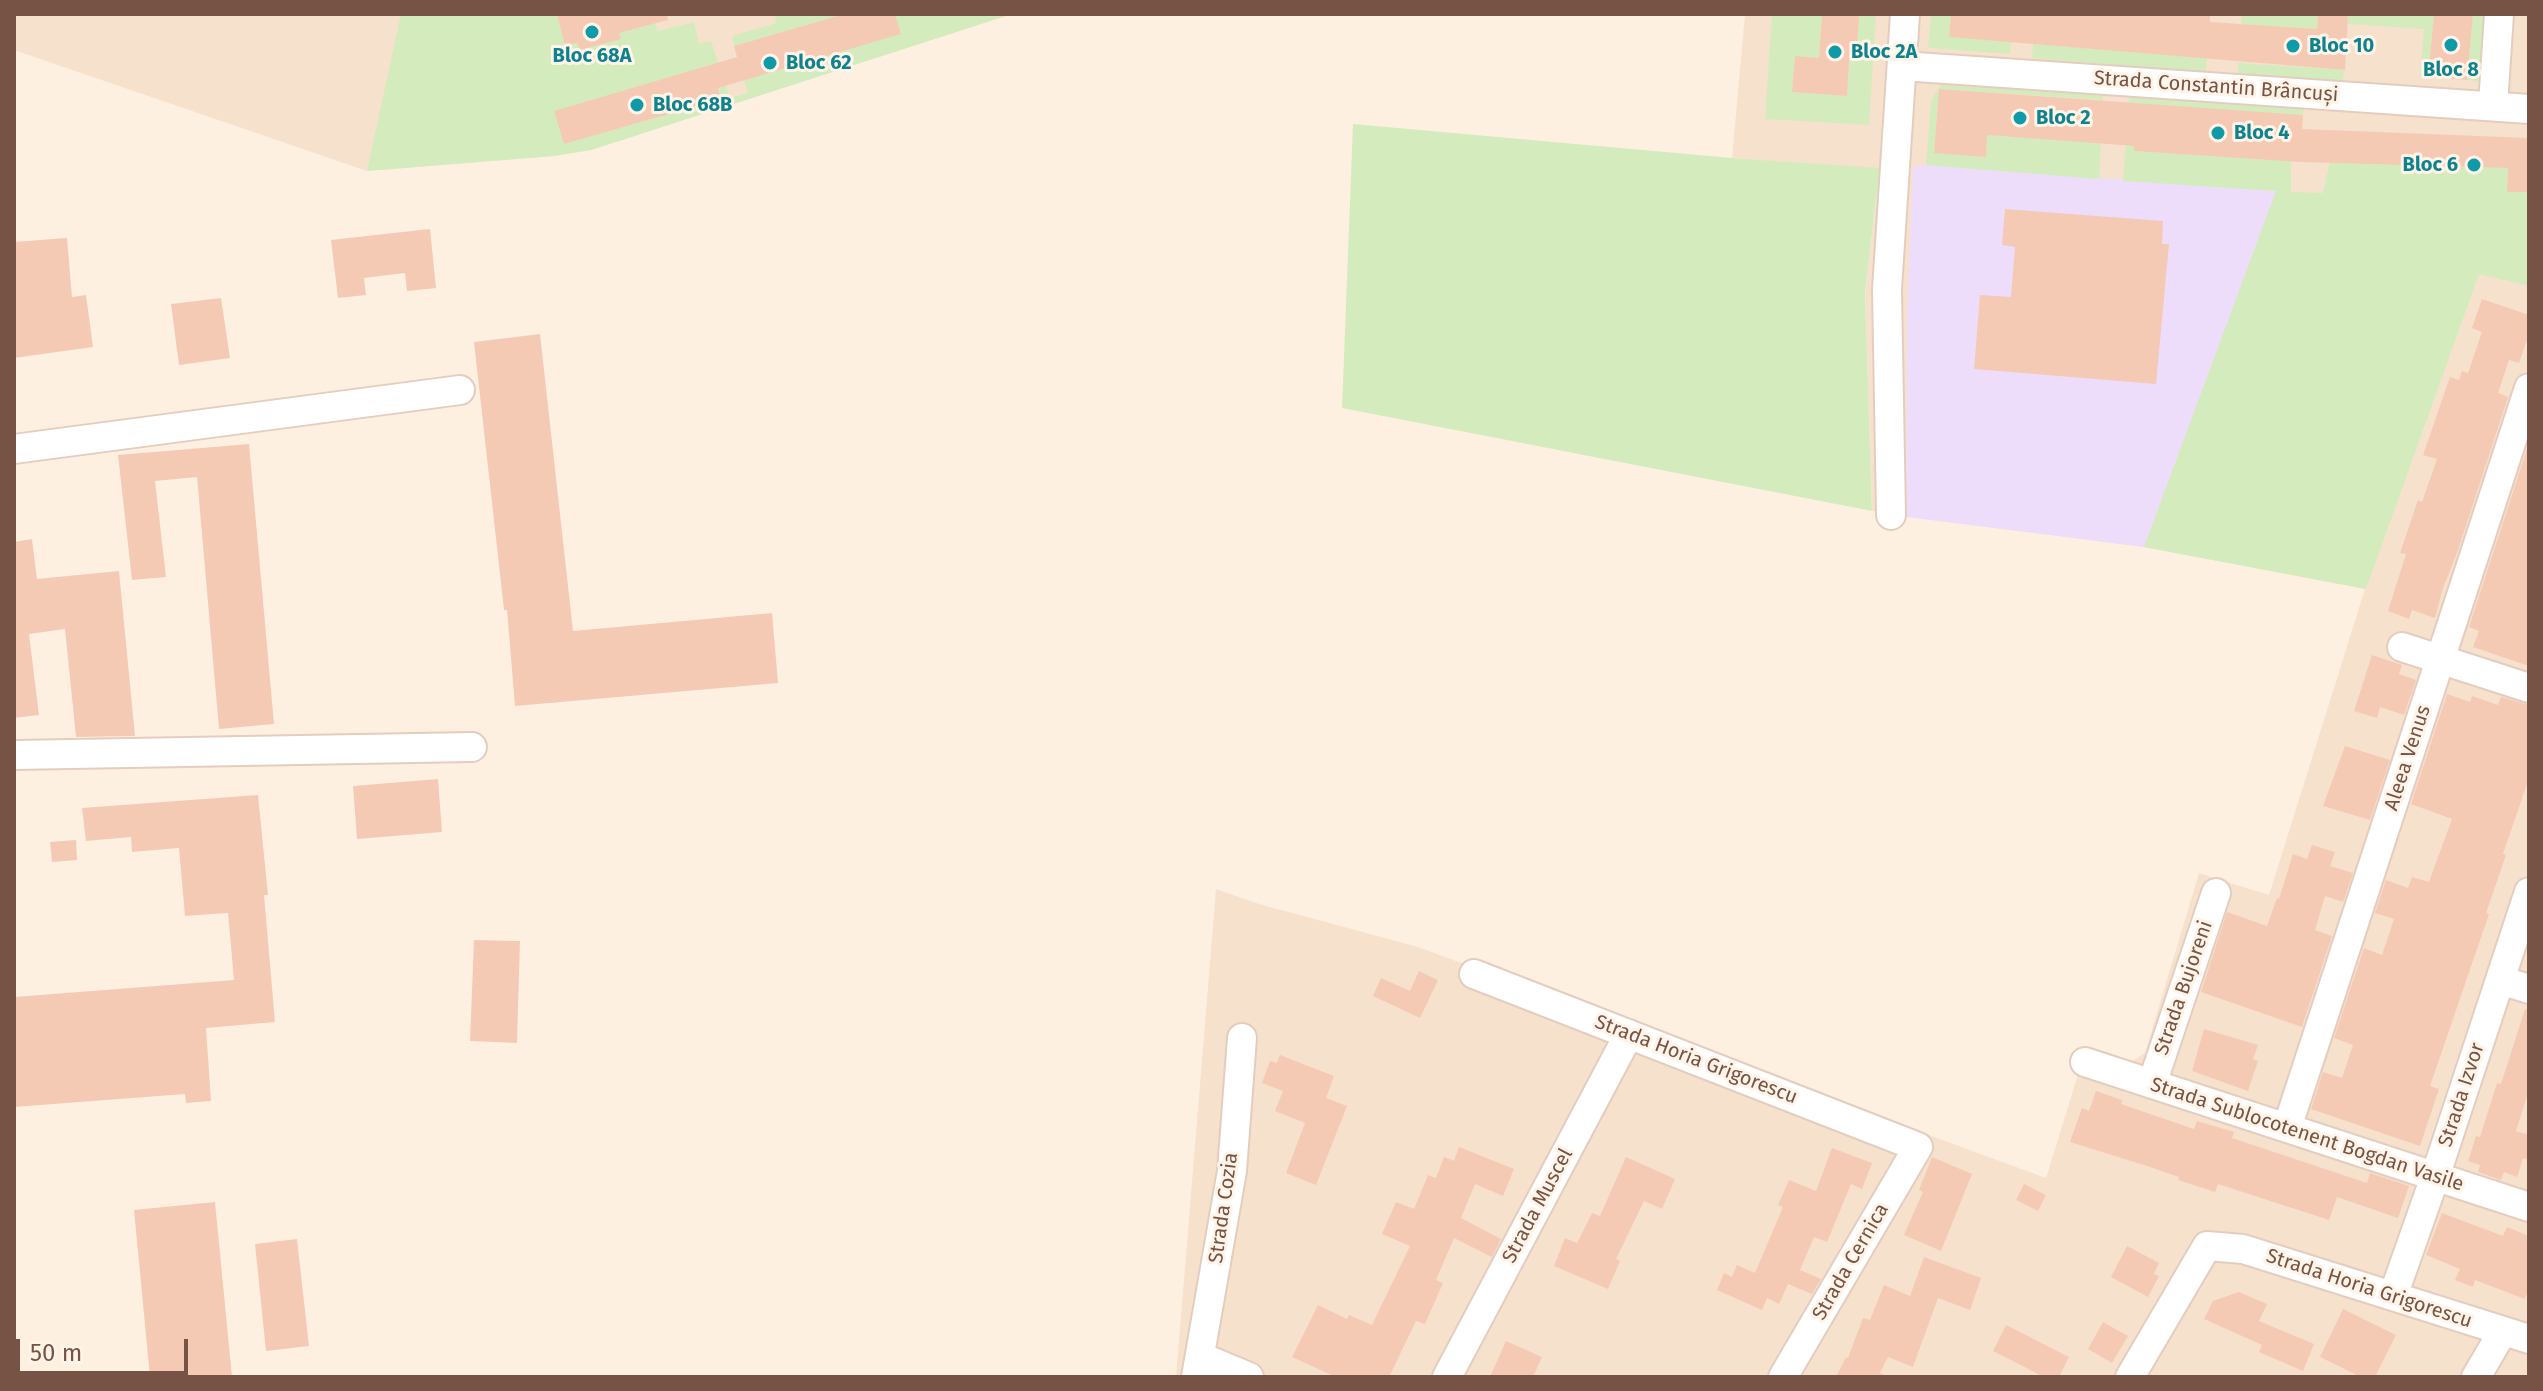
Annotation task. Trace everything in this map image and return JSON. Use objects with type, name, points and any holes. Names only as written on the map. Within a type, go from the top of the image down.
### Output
[{"type":"street","points":[[1891,515],[1887,289],[1905,14]]},
{"type":"street","points":[[2493,105],[2499,14]]},
{"type":"street","name":"Strada Constantin Brâncuși","points":[[1902,66],[2529,109]]},
{"type":"street","name":"Aleea Venus","points":[[2287,1128],[2529,388]]},
{"type":"street","points":[[14,449],[460,390]]},
{"type":"street","points":[[2402,647],[2529,688]]},
{"type":"street","points":[[14,755],[472,747]]},
{"type":"street","name":"Strada Izvor","points":[[2393,1296],[2529,892]]},
{"type":"street","name":"Strada Bujoreni","points":[[2152,1084],[2216,893]]},
{"type":"street","name":"Strada Horia Grigorescu","points":[[1474,974],[1918,1147]]},
{"type":"street","points":[[2500,980],[2529,989]]},
{"type":"street","name":"Strada Muscel","points":[[1447,1377],[1629,1034]]},
{"type":"street","name":"Strada Cozia","points":[[1198,1367],[1232,1171],[1242,1038]]},
{"type":"street","name":"Strada Sublocotenent Bogdan Vasile","points":[[2085,1062],[2529,1207]]},
{"type":"street","name":"Strada Cernica","points":[[1783,1377],[1918,1147]]},
{"type":"street","name":"Strada Horia Grigorescu","points":[[2130,1377],[2207,1246],[2243,1249],[2516,1335]]},
{"type":"street","points":[[2476,1377],[2516,1335]]},
{"type":"street","points":[[1198,1367],[1249,1377]]},
{"type":"shaded area","points":[[14,14],[1012,14],[591,150],[554,156],[367,171],[14,50]]},
{"type":"shaded area","points":[[1745,14],[2529,14],[2529,1377],[1176,1377],[1216,889],[1259,904],[1418,947],[2046,1178],[2085,1052],[2129,1063],[2145,1053],[2199,873],[2269,895],[2365,589],[2144,547],[1872,511],[1865,291],[1880,169],[1732,158]]},
{"type":"shaded area","points":[[1913,166],[2276,191],[2144,547],[1906,517],[1907,314]]},
{"type":"green space","points":[[401,14],[557,14],[565,45],[577,43],[580,50],[620,39],[619,33],[655,23],[658,31],[694,22],[699,44],[711,41],[730,98],[748,93],[744,80],[895,14],[1012,14],[591,150],[554,156],[367,171]],"holes":[[[710,65],[720,99],[564,144],[555,111]]]},
{"type":"green space","points":[[775,14],[844,14],[734,46],[732,36],[776,23]]},
{"type":"green space","points":[[1772,14],[1822,14],[1819,58],[1795,57],[1793,92],[1847,96],[1850,47],[1857,47],[1859,14],[1876,14],[1869,125],[1765,119]]},
{"type":"green space","points":[[1931,14],[1951,14],[2011,42],[2010,54],[1928,48]]},
{"type":"green space","points":[[2242,14],[2318,14],[2317,29],[2241,24]]},
{"type":"green space","points":[[2348,14],[2434,14],[2428,77],[2420,76],[2424,29],[2348,24]]},
{"type":"green space","points":[[2473,14],[2487,14],[2482,82],[2467,80]]},
{"type":"green space","points":[[2033,44],[2207,58],[2206,72],[2032,58]]},
{"type":"green space","points":[[2239,63],[2345,70],[2342,82],[2237,76]]},
{"type":"green space","points":[[1945,78],[2103,91],[2103,100],[1939,89],[1934,152],[1985,156],[1987,135],[2101,143],[2099,179],[1926,165],[1931,101]]},
{"type":"green space","points":[[2130,89],[2304,104],[2303,115],[2137,105],[2134,151],[2291,161],[2291,192],[2323,193],[2330,161],[2508,168],[2507,191],[2529,192],[2529,286],[2479,274],[2366,589],[2144,547],[2276,191],[2123,181]]},
{"type":"green space","points":[[1353,124],[1880,168],[1865,291],[1872,511],[1342,408]]},
{"type":"building","name":"Bloc 68A","points":[[557,14],[667,14],[668,20],[619,33],[621,39],[580,50],[577,43],[565,46]]},
{"type":"building","points":[[844,14],[895,14],[901,34],[718,88],[721,99],[564,144],[554,111],[737,57],[734,46]]},
{"type":"building","name":"Bloc 2A","points":[[1822,14],[1859,14],[1857,47],[1850,47],[1847,96],[1792,92],[1795,56],[1819,58]]},
{"type":"building","points":[[1951,14],[2210,14],[2210,22],[2317,29],[2318,14],[2348,14],[2345,70],[1949,37]]},
{"type":"building","name":"Bloc 8","points":[[2434,14],[2473,14],[2467,80],[2428,77]]},
{"type":"building","points":[[1939,89],[2303,115],[2302,129],[2529,138],[2529,192],[2507,192],[2508,168],[2300,162],[2134,151],[2134,146],[1987,135],[1986,157],[1934,153]]},
{"type":"building","points":[[2005,209],[2163,221],[2162,244],[2169,244],[2156,384],[1974,369],[1980,295],[2011,297],[2015,247],[2002,245]]},
{"type":"building","points":[[430,229],[436,288],[407,291],[405,273],[364,278],[366,295],[338,298],[331,240]]},
{"type":"building","points":[[67,238],[72,297],[86,295],[93,347],[14,358],[14,242]]},
{"type":"building","points":[[221,298],[230,358],[179,365],[171,304]]},
{"type":"building","points":[[2482,299],[2529,315],[2529,334],[2519,363],[2509,360],[2498,393],[2508,397],[2435,618],[2412,610],[2409,619],[2388,611],[2406,554],[2400,553],[2418,500],[2422,502],[2437,459],[2423,455],[2450,377],[2459,380],[2462,371],[2468,373],[2482,332],[2472,328]]},
{"type":"building","points":[[540,334],[573,631],[772,613],[778,683],[515,706],[507,610],[504,610],[474,342]]},
{"type":"building","points":[[2529,443],[2529,666],[2473,647],[2479,631],[2469,627]]},
{"type":"building","points":[[249,444],[274,724],[219,729],[197,477],[155,481],[166,577],[132,580],[118,455]]},
{"type":"building","points":[[32,539],[37,579],[119,571],[135,736],[76,737],[65,629],[29,634],[39,715],[14,718],[14,542]]},
{"type":"building","points":[[2372,655],[2402,665],[2399,674],[2416,680],[2404,715],[2380,707],[2377,718],[2354,711]]},
{"type":"building","points":[[2447,694],[2470,702],[2472,696],[2498,705],[2501,697],[2529,705],[2529,778],[2503,854],[2506,855],[2486,913],[2489,914],[2430,1086],[2439,1089],[2420,1146],[2311,1109],[2323,1072],[2342,1078],[2353,1045],[2334,1038],[2364,948],[2382,955],[2394,919],[2375,913],[2386,880],[2408,888],[2412,877],[2429,882],[2452,819],[2411,804]]},
{"type":"building","points":[[2345,746],[2390,760],[2370,820],[2323,806]]},
{"type":"building","points":[[438,779],[442,832],[357,839],[353,786]]},
{"type":"building","points":[[258,795],[268,895],[264,895],[275,1022],[206,1028],[211,1101],[186,1103],[185,1094],[14,1107],[14,997],[234,980],[228,913],[185,916],[179,848],[132,852],[131,837],[86,841],[82,808]]},
{"type":"building","points":[[76,840],[77,860],[52,862],[50,842]]},
{"type":"building","points":[[2312,845],[2335,852],[2330,866],[2353,873],[2343,902],[2325,896],[2315,930],[2332,936],[2302,1027],[2201,992],[2227,912],[2267,926],[2293,854],[2307,859]]},
{"type":"building","points":[[474,940],[520,941],[517,1043],[470,1041]]},
{"type":"building","points":[[1419,971],[1438,980],[1420,1018],[1373,996],[1381,978],[1410,991]]},
{"type":"building","points":[[2525,1009],[2529,1010],[2529,1090],[2516,1131],[2529,1135],[2529,1160],[2523,1158],[2517,1177],[2504,1172],[2501,1180],[2478,1172],[2480,1165],[2468,1161],[2476,1136],[2480,1137],[2497,1083],[2501,1084]]},
{"type":"building","points":[[2204,1029],[2258,1045],[2253,1059],[2258,1061],[2248,1091],[2192,1071]]},
{"type":"building","points":[[1280,1055],[1334,1076],[1326,1098],[1347,1106],[1316,1185],[1286,1173],[1305,1123],[1275,1111],[1283,1091],[1262,1083],[1270,1061],[1277,1063]]},
{"type":"building","points":[[2096,1091],[2122,1100],[2121,1104],[2194,1129],[2197,1121],[2234,1132],[2232,1138],[2367,1183],[2370,1173],[2409,1186],[2398,1218],[2337,1197],[2329,1220],[2218,1184],[2215,1192],[2178,1180],[2179,1177],[2070,1142],[2082,1108],[2089,1111]]},
{"type":"building","points":[[1459,1147],[1514,1169],[1503,1196],[1475,1184],[1461,1218],[1501,1239],[1492,1257],[1454,1238],[1436,1280],[1443,1283],[1425,1324],[1416,1321],[1389,1377],[1336,1377],[1292,1357],[1318,1305],[1347,1319],[1349,1315],[1372,1325],[1410,1246],[1382,1234],[1396,1202],[1414,1209],[1428,1175],[1436,1178],[1444,1157],[1454,1161]]},
{"type":"building","points":[[1832,1148],[1872,1163],[1862,1189],[1851,1184],[1827,1242],[1814,1237],[1800,1270],[1821,1279],[1812,1294],[1788,1284],[1779,1304],[1767,1298],[1762,1310],[1717,1290],[1724,1273],[1732,1277],[1737,1265],[1755,1273],[1783,1207],[1778,1205],[1789,1180],[1816,1191]]},
{"type":"building","points":[[1626,1157],[1675,1179],[1662,1209],[1644,1201],[1616,1259],[1620,1261],[1608,1289],[1554,1266],[1565,1238],[1577,1243],[1592,1213],[1600,1216]]},
{"type":"building","points":[[1932,1157],[1972,1174],[1941,1251],[1904,1235],[1923,1192],[1919,1190]]},
{"type":"building","points":[[2024,1184],[2046,1195],[2038,1211],[2016,1200]]},
{"type":"building","points":[[215,1202],[232,1377],[150,1377],[134,1210]]},
{"type":"building","points":[[2442,1213],[2503,1236],[2507,1227],[2529,1236],[2529,1287],[2525,1299],[2475,1280],[2473,1287],[2455,1280],[2460,1269],[2426,1255]]},
{"type":"building","points":[[297,1239],[309,1346],[266,1351],[255,1244]]},
{"type":"building","points":[[2127,1246],[2159,1263],[2154,1274],[2159,1276],[2148,1297],[2111,1277]]},
{"type":"building","points":[[1924,1257],[1981,1278],[1970,1310],[1938,1298],[1913,1367],[1888,1357],[1880,1373],[1889,1377],[1836,1377],[1848,1358],[1863,1318],[1870,1320],[1884,1285],[1910,1296]]},
{"type":"building","points":[[2239,1292],[2267,1304],[2259,1321],[2314,1344],[2303,1371],[2259,1352],[2262,1345],[2204,1319],[2213,1301]]},
{"type":"building","points":[[2343,1309],[2396,1335],[2375,1377],[2361,1377],[2320,1357]]},
{"type":"building","points":[[2103,1322],[2128,1336],[2112,1363],[2088,1349]]},
{"type":"building","points":[[2006,1325],[2069,1357],[2059,1377],[2044,1377],[1993,1351]]},
{"type":"building","points":[[1506,1341],[1542,1357],[1533,1377],[1490,1377]]},
{"type":"place","name":"Bloc 68A","points":[[592,32]]},
{"type":"place","name":"Bloc 8","points":[[2451,45]]},
{"type":"place","name":"Bloc 10","points":[[2293,46]]},
{"type":"place","name":"Bloc 2A","points":[[1835,52]]},
{"type":"place","name":"Bloc 62","points":[[770,63]]},
{"type":"place","name":"Bloc 68B","points":[[637,105]]},
{"type":"place","name":"Bloc 2","points":[[2020,118]]},
{"type":"place","name":"Bloc 4","points":[[2218,133]]},
{"type":"place","name":"Bloc 6","points":[[2474,165]]}]
